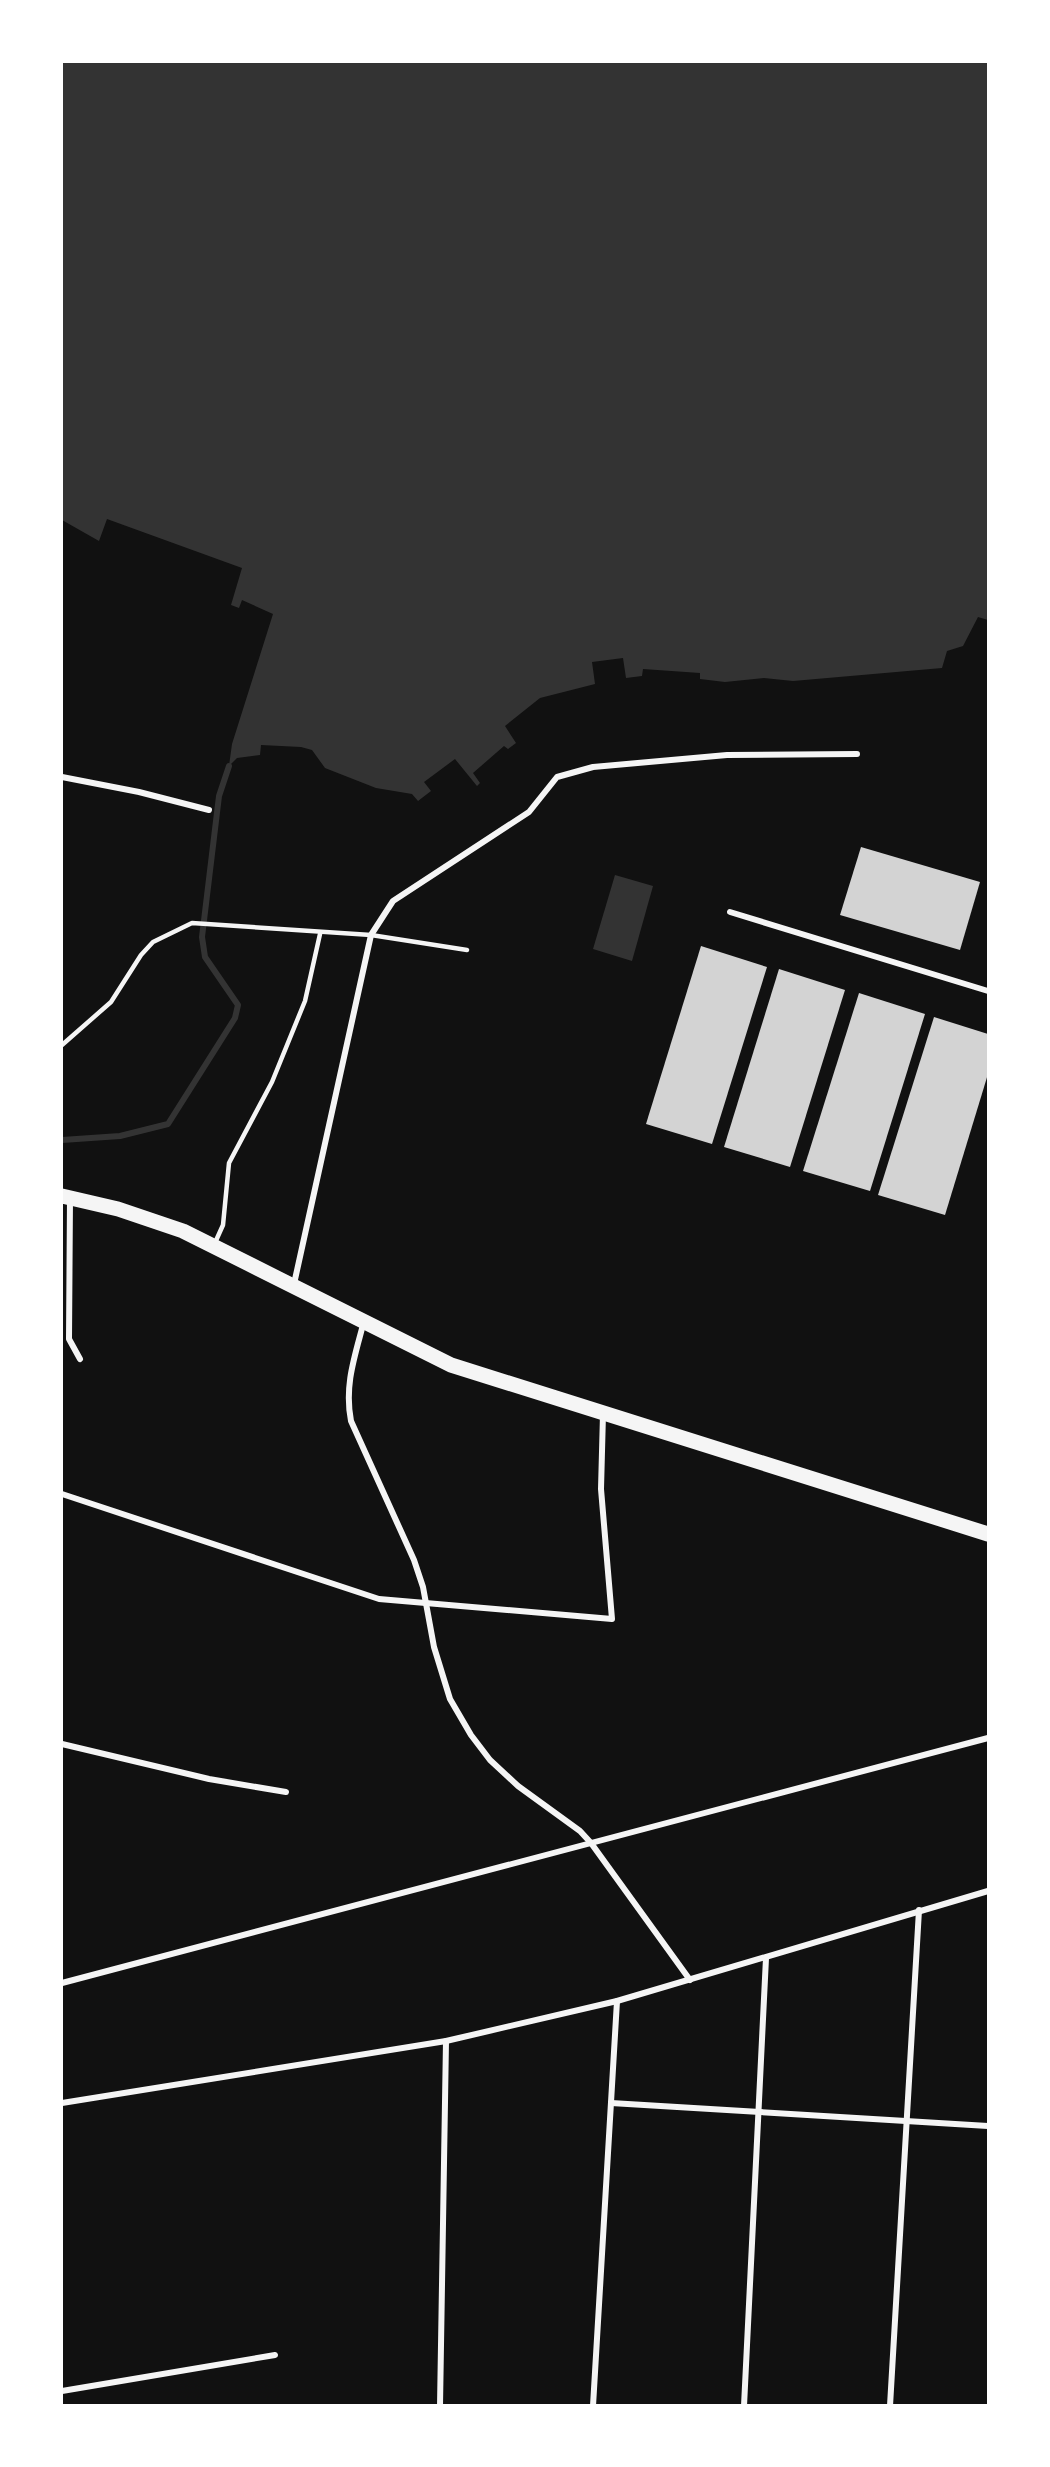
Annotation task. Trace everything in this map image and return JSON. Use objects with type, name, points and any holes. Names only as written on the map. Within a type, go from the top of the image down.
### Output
[{"type":"main road","points":[[66,1197],[152,1219],[214,1245],[451,1365],[988,1534]]},
{"type":"street","points":[[294,1284],[371,935],[393,901],[529,812],[556,777],[593,767],[727,755],[857,754]]},
{"type":"street","points":[[62,777],[139,792],[209,810]]},
{"type":"street","points":[[730,912],[988,992]]},
{"type":"street","points":[[66,1197],[69,1340],[80,1359]]},
{"type":"street","points":[[364,1321],[348,1389],[351,1421],[414,1560],[426,1603],[434,1647],[450,1700],[471,1735],[490,1760],[518,1786],[580,1831],[591,1843],[690,1980]]},
{"type":"street","points":[[62,1494],[379,1599],[612,1619],[601,1490],[603,1413]]},
{"type":"street","points":[[62,1983],[988,1738]]},
{"type":"street","points":[[62,1744],[209,1779],[286,1792]]},
{"type":"street","points":[[62,2103],[446,2041],[616,2001],[766,1958],[920,1910],[988,1892]]},
{"type":"street","points":[[890,2406],[920,1910]]},
{"type":"street","points":[[744,2406],[766,1958]]},
{"type":"street","points":[[593,2406],[616,2001]]},
{"type":"street","points":[[440,2406],[446,2041]]},
{"type":"street","points":[[610,2103],[988,2126]]},
{"type":"street","points":[[62,2391],[275,2355]]},
{"type":"lane","points":[[62,1045],[111,1002],[141,955],[153,942],[192,923],[244,925],[320,934],[371,935],[467,950]]},
{"type":"lane","points":[[214,1245],[223,1225],[229,1163],[272,1082],[305,1001],[320,934]]},
{"type":"shaded area","points":[[62,62],[988,62],[988,620],[978,617],[963,646],[947,651],[942,668],[793,681],[764,678],[725,682],[700,679],[700,673],[643,669],[642,676],[626,678],[623,658],[592,662],[595,684],[540,698],[505,726],[516,743],[508,749],[504,746],[473,773],[480,783],[477,786],[455,759],[424,782],[431,791],[418,801],[412,794],[376,788],[325,768],[312,750],[301,747],[261,745],[260,755],[237,758],[229,766],[232,744],[273,614],[242,600],[239,608],[231,605],[242,568],[107,519],[99,541],[62,520]]},
{"type":"shaded area","points":[[615,875],[653,886],[632,961],[593,949]]},
{"type":"building","points":[[861,847],[980,882],[960,950],[840,915]]},
{"type":"building","points":[[701,946],[767,967],[712,1144],[646,1124]]},
{"type":"building","points":[[779,969],[845,990],[790,1167],[724,1147]]},
{"type":"building","points":[[859,993],[925,1014],[870,1191],[803,1171]]},
{"type":"building","points":[[934,1017],[988,1034],[988,1074],[945,1215],[878,1195]]},
{"type":"waterway","points":[[62,1140],[120,1136],[168,1124],[235,1018],[238,1005],[205,957],[202,937],[219,796],[229,766]]}]
